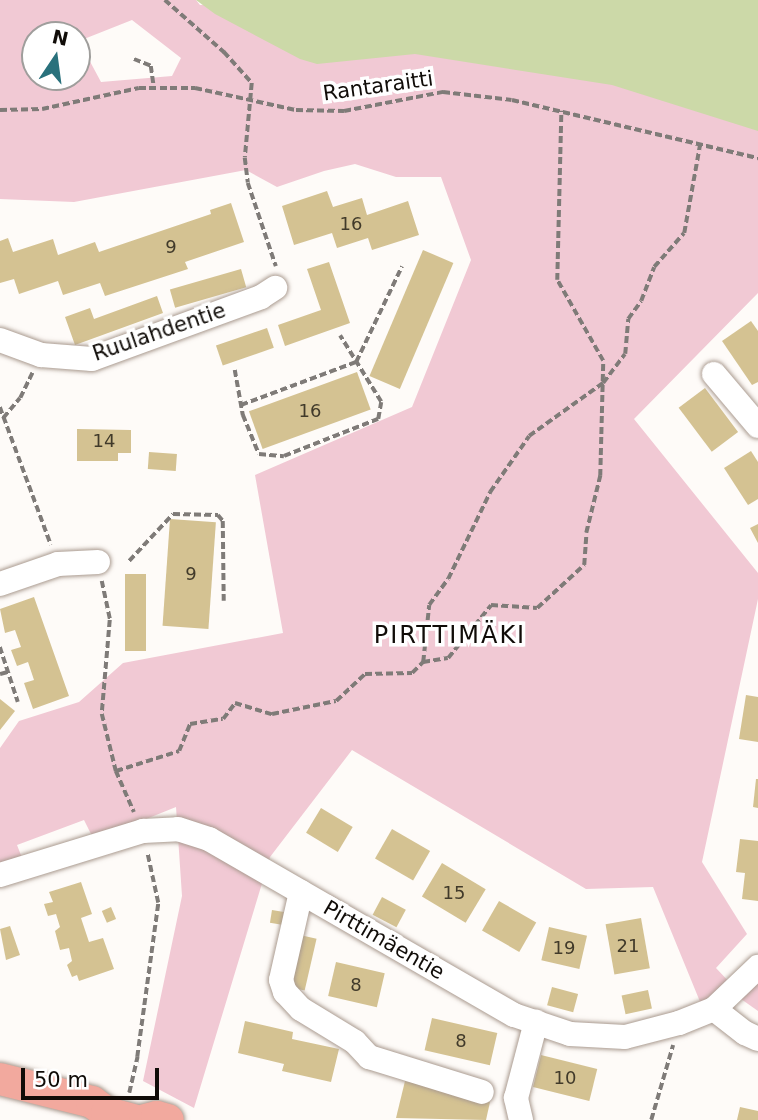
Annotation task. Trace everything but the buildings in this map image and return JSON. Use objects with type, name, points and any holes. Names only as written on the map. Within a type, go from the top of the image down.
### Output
[{"type":"main road","points":[[0,1079],[92,1101],[111,1097],[143,1105],[151,1119]]},
{"type":"street","name":"Ruulahdentie","points":[[0,340],[41,355],[92,359],[261,297],[275,288]]},
{"type":"street","points":[[714,374],[758,426]]},
{"type":"street","points":[[0,584],[58,564],[97,562]]},
{"type":"street","name":"Pirttimäentie","points":[[0,875],[143,831],[178,829],[209,839],[514,1015],[570,1034],[625,1037],[679,1023],[714,1009],[758,967]]},
{"type":"street","points":[[301,892],[281,981],[285,992],[301,1009],[355,1042],[369,1057],[482,1092]]},
{"type":"street","points":[[714,1009],[745,1033],[758,1039]]},
{"type":"street","points":[[521,1120],[516,1098],[536,1022]]},
{"type":"path","points":[[164,0],[224,52],[252,83],[244,158],[248,183],[279,275],[275,288]]},
{"type":"path","points":[[134,59],[151,66],[154,88]]},
{"type":"path","name":"Rantaraitti","points":[[0,110],[42,109],[139,88],[195,88],[296,110],[344,111],[443,92],[512,100],[758,158]]},
{"type":"path","points":[[116,771],[179,751],[190,724],[223,719],[235,703],[272,714],[336,701],[365,674],[412,673],[424,662],[448,658],[491,605],[537,608],[584,565],[586,533],[600,477],[603,361],[558,280],[561,111]]},
{"type":"path","points":[[424,662],[429,605],[448,579],[490,492],[529,436],[603,383],[625,354],[628,319],[641,301],[654,267],[684,233],[700,144]]},
{"type":"path","points":[[241,405],[356,362],[402,266]]},
{"type":"path","points":[[234,370],[241,405],[258,454],[284,456],[378,419],[380,402],[340,336]]},
{"type":"path","points":[[4,418],[20,398],[41,355]]},
{"type":"path","points":[[0,407],[58,564]]},
{"type":"path","points":[[129,561],[173,514],[218,515],[223,521],[223,601]]},
{"type":"path","points":[[0,648],[18,702]]},
{"type":"path","points":[[0,674],[8,672]]},
{"type":"path","points":[[651,1120],[679,1023]]},
{"type":"shaded area","points":[[0,0],[196,0],[200,5],[369,0],[653,0],[758,29],[758,293],[634,419],[758,573],[758,599],[702,862],[747,934],[716,968],[733,986],[703,1009],[653,887],[586,889],[352,750],[270,857],[194,1108],[143,1081],[182,896],[176,807],[94,840],[84,820],[17,845],[24,863],[0,866],[0,748],[19,721],[79,702],[123,663],[283,633],[255,475],[412,407],[471,260],[441,177],[396,177],[355,164],[277,187],[246,170],[74,202],[0,199]],"holes":[[[132,20],[181,58],[172,76],[101,82],[91,63],[91,91],[21,91],[21,21],[91,21],[91,36]]]},
{"type":"shaded area","points":[[196,0],[758,0],[758,131],[612,85],[415,54],[317,64],[300,59],[215,14]]},
{"type":"shaded area","points":[[758,980],[758,1011],[741,999]]},
{"type":"district","name":"PIRTTIMÄKI","points":[[450,636]]}]
